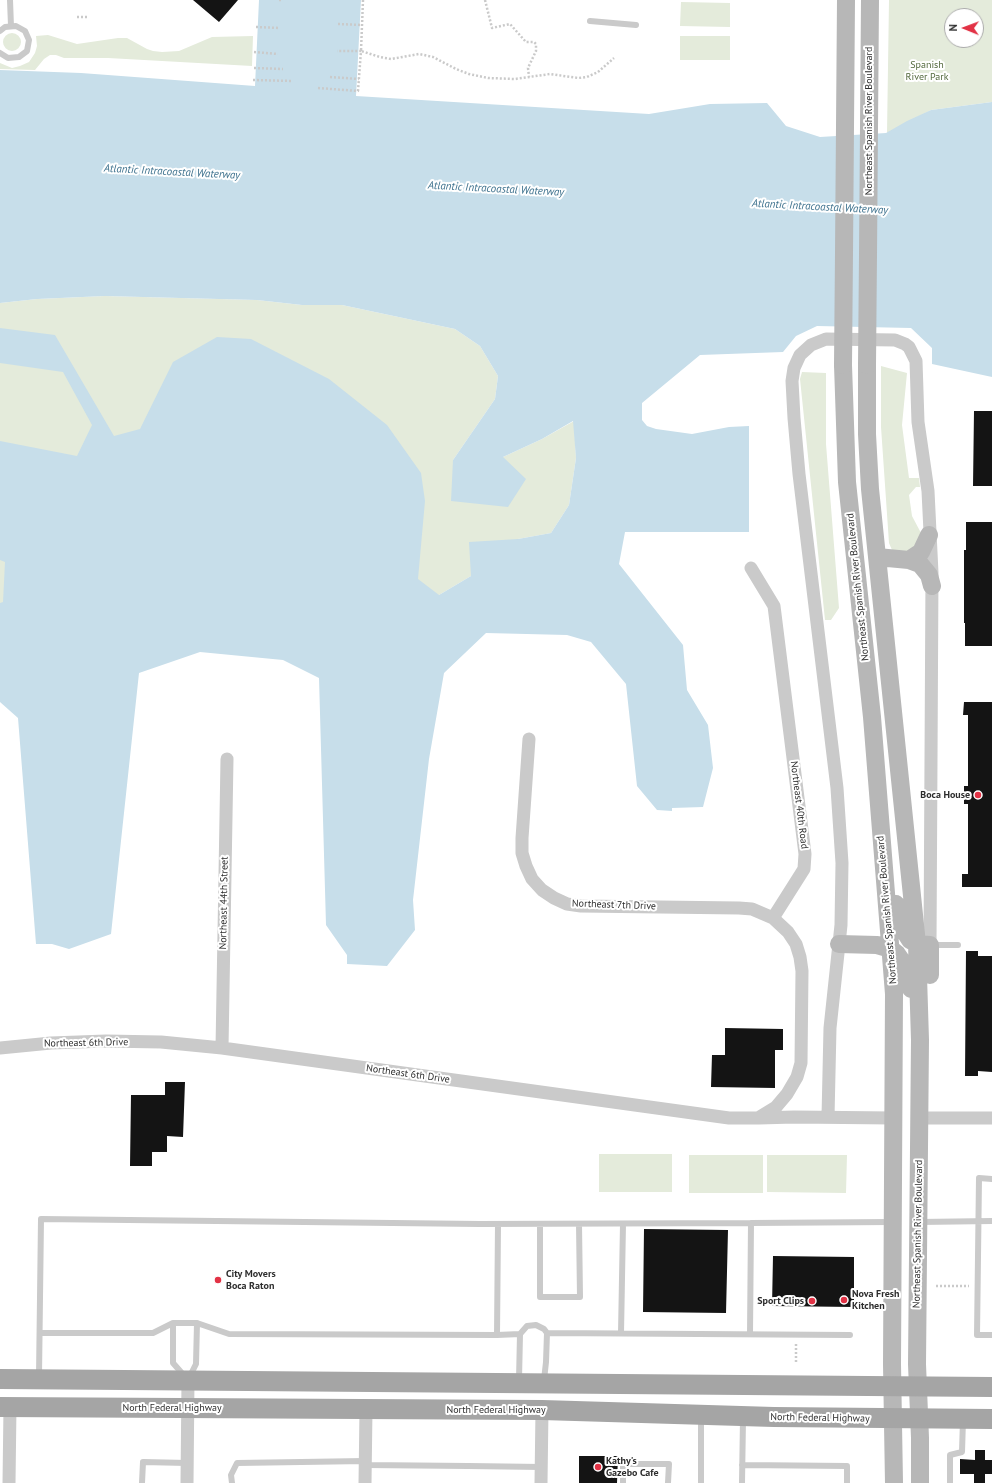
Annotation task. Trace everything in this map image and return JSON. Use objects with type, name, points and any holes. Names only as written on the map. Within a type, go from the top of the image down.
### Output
[{"type":"main road","name":"Northeast Spanish River Boulevard","points":[[846,0],[843,365],[848,482],[872,717],[894,1001],[892,1386],[894,1483]]},
{"type":"main road","name":"Northeast Spanish River Boulevard","points":[[870,0],[867,365],[868,461],[877,557],[924,944],[920,1040],[918,1222],[918,1386],[920,1483]]},
{"type":"main road","points":[[909,560],[922,552],[929,535]]},
{"type":"main road","points":[[877,557],[909,560],[920,564],[929,576],[932,586]]},
{"type":"main road","points":[[880,828],[901,926],[910,940],[924,944]]},
{"type":"main road","points":[[839,944],[878,945],[891,949],[897,954],[906,967],[920,1040]]},
{"type":"main road","points":[[0,1379],[992,1387]]},
{"type":"main road","points":[[492,1410],[524,1401],[534,1395],[544,1383]]},
{"type":"main road","points":[[542,1410],[552,1399],[593,1383]]},
{"type":"main road","name":"North Federal Highway","points":[[5,1407],[542,1410],[743,1416],[992,1419]]},
{"type":"street","name":"Northeast Spanish River Boulevard","points":[[828,1118],[830,1028],[839,944],[842,887],[840,815],[799,474],[792,381],[794,368],[800,355],[811,345],[826,339],[883,339],[900,341],[906,344],[912,352],[917,367],[918,422],[928,492],[932,586],[924,944]]},
{"type":"street","name":"Northeast 40th Road","points":[[751,568],[774,606],[805,854],[804,869],[773,918]]},
{"type":"street","name":"Northeast 7th Drive","points":[[529,739],[522,852],[532,879],[542,890],[567,904],[581,906],[739,908],[752,909],[773,918]]},
{"type":"street","name":"Northeast 44th Street","points":[[222,1048],[227,759]]},
{"type":"street","points":[[758,1118],[776,1107],[787,1094],[797,1077],[801,1063],[802,972],[800,957],[796,944],[788,932],[773,918]]},
{"type":"street","name":"Northeast 6th Drive","points":[[0,1048],[51,1043],[106,1041],[161,1042],[222,1048],[729,1118],[893,1118]]},
{"type":"street","points":[[919,1118],[992,1118]]},
{"type":"street","points":[[187,1483],[188,1380]]},
{"type":"street","points":[[5,1407],[9,1483]]},
{"type":"street","points":[[365,1483],[366,1410]]},
{"type":"street","points":[[542,1410],[542,1483]]},
{"type":"lane","points":[[10,0],[10,26]]},
{"type":"lane","points":[[590,21],[636,25]]},
{"type":"lane","points":[[0,32],[5,27],[16,26],[28,35],[29,46],[23,55],[19,57],[8,58],[0,53]]},
{"type":"lane","points":[[924,944],[958,945]]},
{"type":"lane","points":[[992,1179],[979,1178],[977,1335],[992,1335]]},
{"type":"lane","points":[[39,1379],[41,1220],[498,1224],[893,1222]]},
{"type":"lane","points":[[918,1222],[992,1221]]},
{"type":"lane","points":[[750,1334],[751,1223]]},
{"type":"lane","points":[[498,1224],[498,1335]]},
{"type":"lane","points":[[540,1224],[540,1297],[580,1297],[579,1224]]},
{"type":"lane","points":[[621,1333],[623,1224]]},
{"type":"lane","points":[[40,1333],[152,1333],[173,1323],[197,1323],[229,1334],[520,1334]]},
{"type":"lane","points":[[173,1323],[173,1363],[188,1380],[196,1364],[197,1323]]},
{"type":"lane","points":[[519,1383],[520,1334],[523,1329],[532,1324],[541,1326],[547,1333],[544,1383]]},
{"type":"lane","points":[[547,1333],[850,1335]]},
{"type":"lane","points":[[701,1483],[702,1415]]},
{"type":"lane","points":[[742,1483],[743,1416]]},
{"type":"lane","points":[[950,1483],[950,1455],[962,1452],[963,1419]]},
{"type":"lane","points":[[142,1483],[143,1462],[187,1462]]},
{"type":"lane","points":[[232,1483],[231,1475],[238,1463],[365,1463],[542,1468]]},
{"type":"lane","points":[[623,1483],[623,1464],[668,1464],[668,1483]]},
{"type":"lane","points":[[742,1465],[847,1466],[847,1483]]},
{"type":"path","points":[[318,88],[358,91],[363,0]]},
{"type":"path","points":[[485,0],[492,28],[510,24],[526,42],[534,42],[536,44],[536,51],[528,68],[529,77]]},
{"type":"path","points":[[77,17],[87,17]]},
{"type":"path","points":[[338,24],[362,25]]},
{"type":"path","points":[[256,27],[279,28]]},
{"type":"path","points":[[337,51],[361,51],[391,59],[419,54],[433,57],[469,74],[488,78],[515,79],[550,74],[578,78],[587,77],[598,72],[614,58]]},
{"type":"path","points":[[254,52],[278,54]]},
{"type":"path","points":[[254,68],[283,69]]},
{"type":"path","points":[[330,77],[359,78]]},
{"type":"path","points":[[253,80],[292,81]]},
{"type":"path","points":[[936,1286],[978,1286]]},
{"type":"path","points":[[796,1334],[796,1363]]},
{"type":"green space","name":"Spanish River Park","points":[[889,0],[992,0],[992,102],[931,110],[887,133]]},
{"type":"green space","points":[[681,2],[730,3],[730,27],[680,26]]},
{"type":"green space","points":[[8,33],[16,33],[21,38],[19,49],[16,51],[8,51],[3,46],[3,38]]},
{"type":"green space","points":[[48,35],[77,44],[127,38],[147,49],[162,52],[179,51],[212,37],[253,36],[252,66],[108,58],[64,58],[56,55],[50,55],[44,59],[35,70],[0,69],[0,63],[12,68],[29,62],[35,53],[37,46],[36,36]]},
{"type":"green space","points":[[680,36],[730,36],[730,60],[680,60]]},
{"type":"green space","points":[[105,296],[257,300],[302,305],[342,305],[455,329],[480,346],[498,376],[495,399],[453,460],[503,457],[542,439],[574,421],[576,458],[569,505],[551,533],[518,539],[471,576],[439,595],[0,603],[0,303],[37,299]]},
{"type":"green space","points":[[881,366],[907,373],[902,425],[909,478],[919,478],[920,487],[916,487],[909,495],[912,516],[921,533],[917,544],[906,553],[892,550],[889,543],[881,427]]},
{"type":"green space","points":[[802,372],[826,373],[826,444],[839,608],[831,620],[825,620],[800,379]]},
{"type":"green space","points":[[599,1154],[672,1154],[672,1192],[599,1192]]},
{"type":"green space","points":[[689,1155],[763,1155],[763,1193],[689,1193]]},
{"type":"green space","points":[[767,1155],[847,1155],[846,1193],[767,1192]]},
{"type":"water","name":"Atlantic Intracoastal Waterway","points":[[259,0],[361,0],[356,96],[649,114],[710,104],[767,103],[786,126],[820,137],[886,133],[931,110],[992,102],[992,377],[932,364],[932,348],[911,328],[817,326],[796,336],[783,352],[700,355],[642,403],[642,420],[647,426],[656,429],[692,434],[729,427],[749,426],[749,532],[625,532],[619,564],[683,645],[687,690],[708,725],[713,768],[703,807],[672,808],[672,811],[657,810],[637,786],[626,684],[591,642],[567,635],[486,633],[444,673],[429,759],[413,900],[415,930],[387,966],[347,964],[347,955],[326,925],[319,678],[283,660],[200,652],[139,673],[111,934],[69,949],[52,944],[36,944],[18,718],[0,702],[0,603],[3,602],[5,562],[0,560],[0,441],[77,456],[92,425],[63,372],[0,363],[0,328],[55,335],[114,436],[140,429],[173,362],[217,337],[251,339],[329,379],[387,425],[421,473],[425,501],[418,579],[439,595],[471,576],[469,542],[518,539],[551,533],[569,505],[576,458],[573,421],[542,439],[503,457],[526,479],[508,507],[451,501],[453,460],[495,399],[498,376],[480,346],[455,329],[342,305],[302,305],[257,300],[105,296],[37,299],[0,303],[0,70],[81,73],[255,86]]},
{"type":"building","points":[[193,0],[238,0],[219,22]]},
{"type":"building","points":[[974,411],[992,411],[992,486],[973,486]]},
{"type":"building","points":[[966,522],[992,522],[992,646],[965,646],[964,550],[966,550]]},
{"type":"building","name":"Boca House","points":[[964,702],[992,702],[992,887],[962,887],[962,874],[968,874],[968,804],[964,804],[964,786],[968,786],[968,715],[963,715]]},
{"type":"building","points":[[966,951],[978,951],[978,956],[992,956],[992,1072],[978,1071],[978,1076],[965,1076]]},
{"type":"building","points":[[725,1028],[783,1029],[783,1050],[775,1050],[775,1088],[711,1087],[712,1055],[725,1055]]},
{"type":"building","points":[[165,1082],[185,1082],[183,1137],[167,1136],[167,1152],[152,1152],[152,1166],[130,1166],[131,1095],[165,1095]]},
{"type":"building","points":[[644,1229],[728,1230],[726,1313],[643,1312]]},
{"type":"building","points":[[773,1256],[854,1257],[854,1307],[772,1306]]},
{"type":"building","points":[[975,1450],[985,1450],[985,1460],[992,1460],[992,1474],[985,1474],[985,1483],[974,1483],[974,1474],[960,1474],[960,1459],[975,1460]]},
{"type":"building","name":"Kathy's Gazebo Cafe","points":[[579,1456],[618,1456],[617,1483],[579,1483]]},
{"type":"place","name":"Boca House","points":[[978,795]]},
{"type":"place","name":"City Movers Boca Raton","points":[[218,1280]]},
{"type":"place","name":"Nova Fresh Kitchen","points":[[844,1300]]},
{"type":"place","name":"Sport Clips","points":[[812,1301]]},
{"type":"place","name":"Kathy's Gazebo Cafe","points":[[598,1467]]}]
